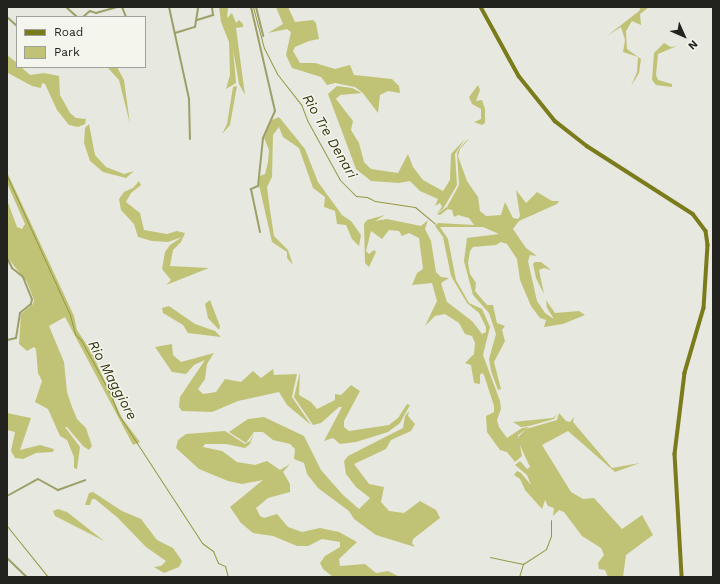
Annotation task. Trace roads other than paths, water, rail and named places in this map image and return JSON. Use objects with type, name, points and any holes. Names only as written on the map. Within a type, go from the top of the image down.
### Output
[{"type":"main road","points":[[481,7],[517,74],[555,121],[587,146],[693,214],[706,230],[708,247],[704,308],[685,373],[675,454],[682,577]]},
{"type":"street","points":[[66,7],[76,16]]},
{"type":"street","points":[[84,16],[90,11],[97,13],[117,7]]},
{"type":"street","points":[[170,7],[189,99],[190,139]]},
{"type":"street","points":[[175,33],[194,27],[197,20],[198,7]]},
{"type":"street","points":[[197,20],[213,15],[212,7]]},
{"type":"street","points":[[251,7],[275,111],[263,138],[258,186],[251,189],[260,232]]},
{"type":"street","points":[[256,7],[263,36]]},
{"type":"street","points":[[7,17],[16,25]]},
{"type":"street","points":[[7,258],[13,268],[23,277],[32,299],[32,303],[20,313],[16,338],[7,340]]},
{"type":"street","points":[[7,496],[38,479],[58,490],[85,480]]},
{"type":"street","points":[[7,558],[27,577]]},
{"type":"waterway","name":"Rio Tre Denari","points":[[253,7],[264,48],[278,75],[301,104],[307,120],[340,180],[356,196],[367,197],[375,201],[415,207],[435,224]]},
{"type":"waterway","name":"Rio Maggiore","points":[[7,176],[70,315],[75,334],[81,340],[110,393],[118,414],[202,543],[213,551],[218,563],[225,566],[228,577]]},
{"type":"waterway","points":[[519,577],[523,564],[546,549],[551,536],[551,520]]},
{"type":"waterway","points":[[7,526],[48,577]]},
{"type":"waterway","points":[[490,557],[523,564]]}]
